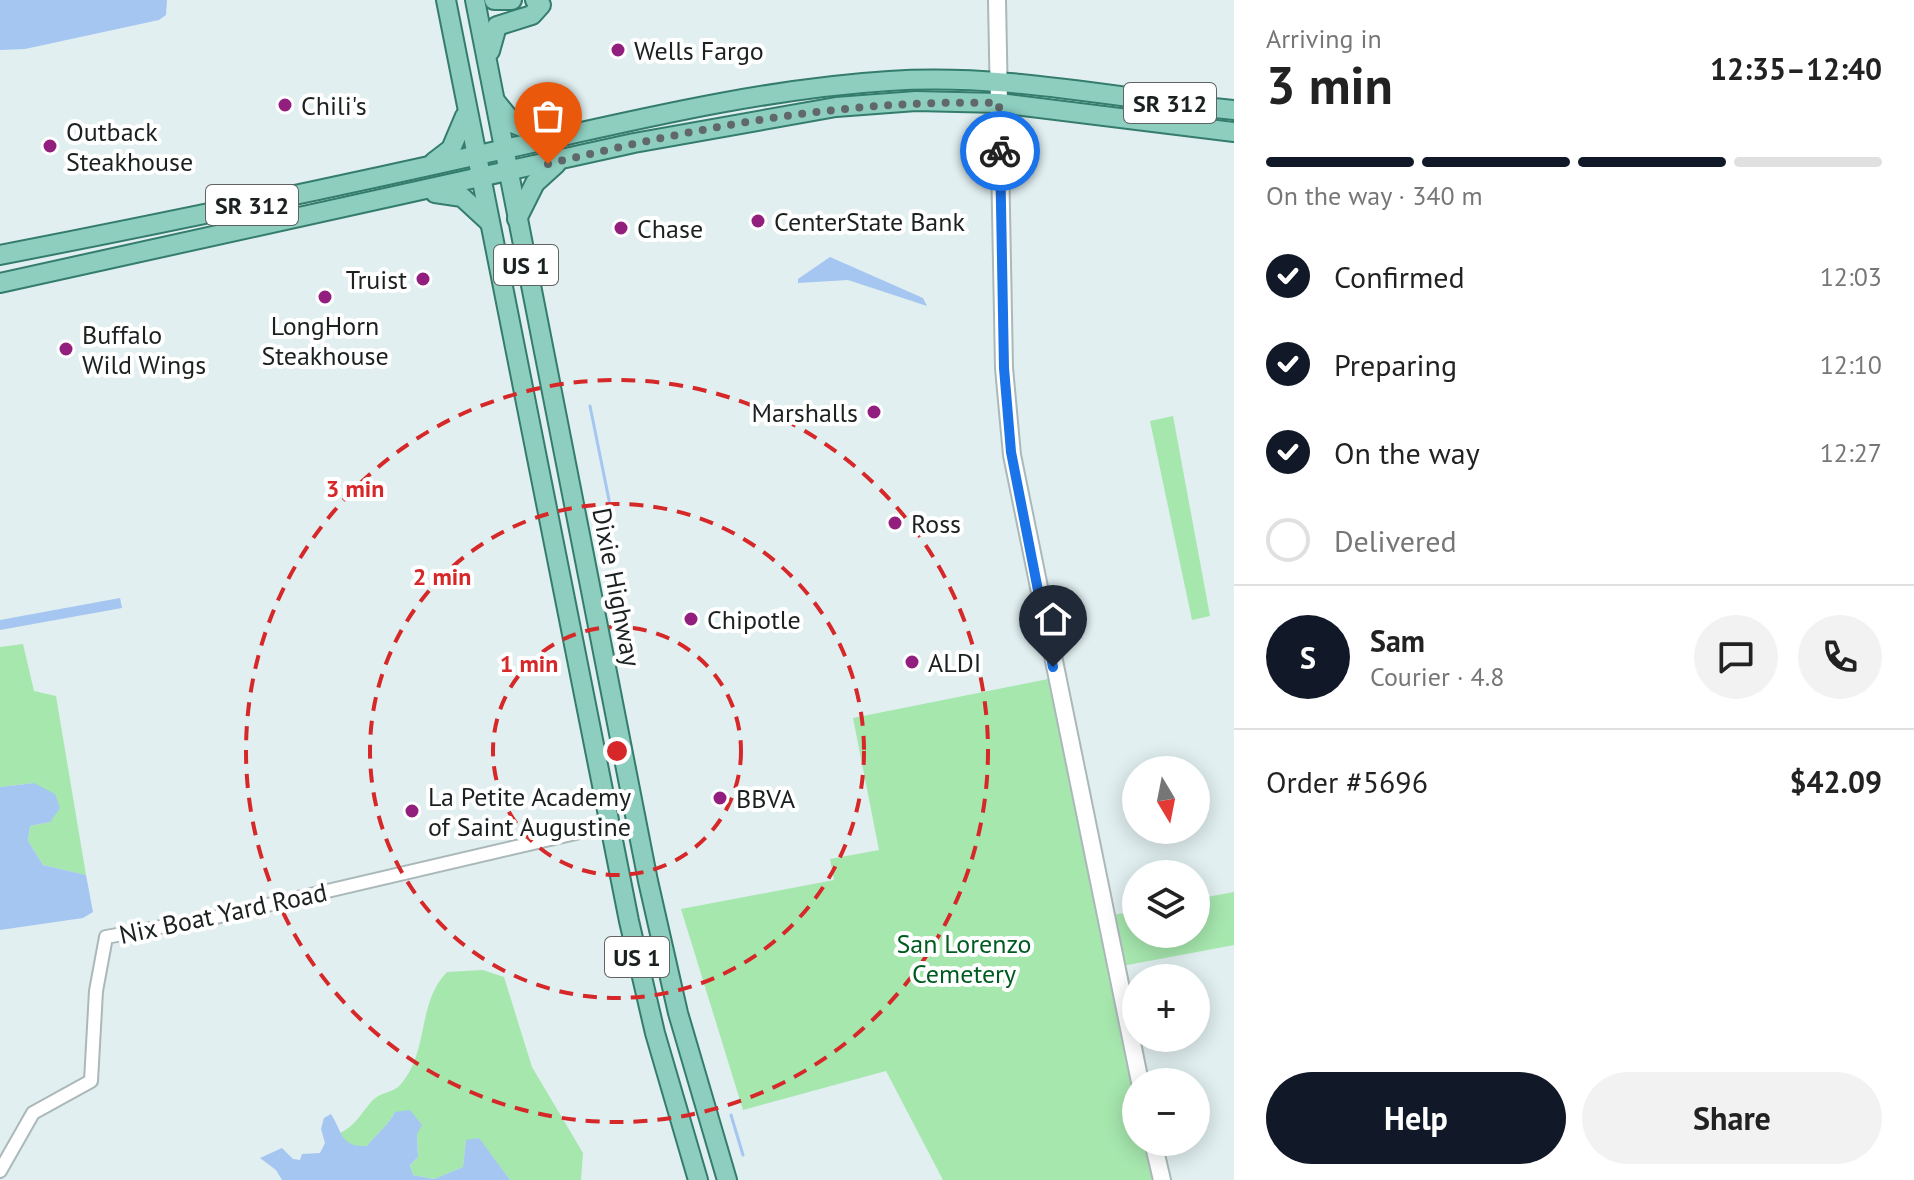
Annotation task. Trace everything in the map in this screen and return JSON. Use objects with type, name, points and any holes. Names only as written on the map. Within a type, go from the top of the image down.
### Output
[{"type":"main road","name":"Dixie Highway","points":[[446,0],[623,892],[655,1033],[698,1180]]},
{"type":"main road","name":"Dixie Highway","points":[[475,0],[670,979],[727,1180]]},
{"type":"main road","points":[[494,0],[512,0]]},
{"type":"main road","points":[[488,60],[497,26],[532,15],[541,5],[535,0]]},
{"type":"main road","points":[[997,0],[1004,368],[1011,452],[1137,1068]]},
{"type":"main road","name":"SR 312","points":[[0,255],[240,208],[431,164],[752,99],[892,81],[999,82],[1234,110]]},
{"type":"main road","points":[[493,98],[514,124],[551,139]]},
{"type":"main road","points":[[752,99],[756,120]]},
{"type":"main road","name":"SR 312","points":[[0,283],[756,120],[879,103],[999,103],[1234,132]]},
{"type":"main road","points":[[431,164],[451,149],[466,113]]},
{"type":"main road","points":[[517,219],[535,183],[544,173],[566,160]]},
{"type":"main road","points":[[421,192],[462,197],[474,204],[490,224]]},
{"type":"main road","points":[[182,245],[204,232],[236,223],[240,208]]},
{"type":"main road","points":[[569,621],[580,635],[615,806],[629,816]]},
{"type":"main road","points":[[629,816],[632,791]]},
{"type":"main road","points":[[610,825],[629,816]]},
{"type":"main road","points":[[610,825],[625,834],[632,847],[656,947],[670,979]]},
{"type":"main road","points":[[623,892],[634,912],[672,1068],[708,1180]]},
{"type":"main road","points":[[1156,1156],[1162,1180]]},
{"type":"street","name":"Nix Boat Yard Road","points":[[0,1171],[33,1113],[91,1081],[96,991],[106,937],[216,917],[610,825]]},
{"type":"green space","points":[[1173,416],[1210,616],[1192,620],[1150,421]]},
{"type":"green space","points":[[23,644],[34,691],[56,696],[86,875],[43,865],[28,841],[30,826],[50,822],[34,783],[0,787],[0,647]]},
{"type":"green space","name":"San Lorenzo Cemetery","points":[[1048,679],[1122,1035],[1122,1052],[1126,1052],[1129,1068],[1122,1068],[1122,1156],[1147,1156],[1152,1180],[943,1180],[886,1071],[743,1110],[681,909],[834,880],[830,859],[879,850],[853,718]]},
{"type":"green space","points":[[1234,892],[1234,945],[1117,967],[1106,916],[1122,913],[1122,948],[1210,948],[1210,896]]},
{"type":"green space","points":[[483,970],[504,977],[532,1067],[583,1153],[581,1180],[510,1180],[478,1138],[466,1141],[463,1167],[434,1179],[413,1175],[410,1165],[418,1157],[417,1134],[395,1112],[367,1146],[350,1145],[342,1138],[340,1133],[355,1122],[374,1099],[398,1087],[410,1071],[431,998],[447,972]]},
{"type":"water","points":[[0,0],[167,0],[166,15],[159,20],[25,49],[0,50]]},
{"type":"water","points":[[830,257],[923,298],[927,306],[848,280],[798,283],[798,279]]},
{"type":"water","points":[[120,598],[122,608],[0,630],[0,620]]},
{"type":"water","points":[[34,783],[55,794],[60,808],[50,822],[30,826],[28,841],[43,865],[86,875],[93,912],[83,918],[0,930],[0,787]]},
{"type":"water","points":[[410,1110],[422,1125],[417,1134],[418,1157],[410,1165],[413,1175],[434,1179],[463,1167],[466,1140],[479,1138],[510,1180],[282,1180],[276,1170],[260,1158],[282,1148],[293,1159],[300,1160],[302,1154],[320,1153],[325,1143],[321,1129],[324,1118],[331,1114],[347,1141],[367,1146],[395,1112]]},
{"type":"waterway","points":[[590,406],[609,500],[610,522]]},
{"type":"waterway","points":[[731,1115],[743,1155]]},
{"type":"way so far","points":[[548,164],[634,143],[799,112],[916,101],[999,103],[1000,151]]},
{"type":"place","name":"Wells Fargo","points":[[618,50]]},
{"type":"place","name":"Chili's","points":[[285,105]]},
{"type":"place","name":"Outback Steakhouse","points":[[50,146]]},
{"type":"place","name":"CenterState Bank","points":[[758,221]]},
{"type":"place","name":"Chase","points":[[621,228]]},
{"type":"place","name":"Truist","points":[[423,279]]},
{"type":"place","name":"LongHorn Steakhouse","points":[[325,297]]},
{"type":"place","name":"Buffalo Wild Wings","points":[[66,349]]},
{"type":"place","name":"Marshalls","points":[[874,412]]},
{"type":"place","name":"Ross","points":[[895,523]]},
{"type":"place","name":"Chipotle","points":[[691,619]]},
{"type":"place","name":"ALDI","points":[[912,662]]},
{"type":"place","name":"BBVA","points":[[720,798]]},
{"type":"place","name":"La Petite Academy of Saint Augustine","points":[[412,811]]},
{"type":"route","points":[[1000,151],[1004,368],[1011,452],[1053,667]]}]
